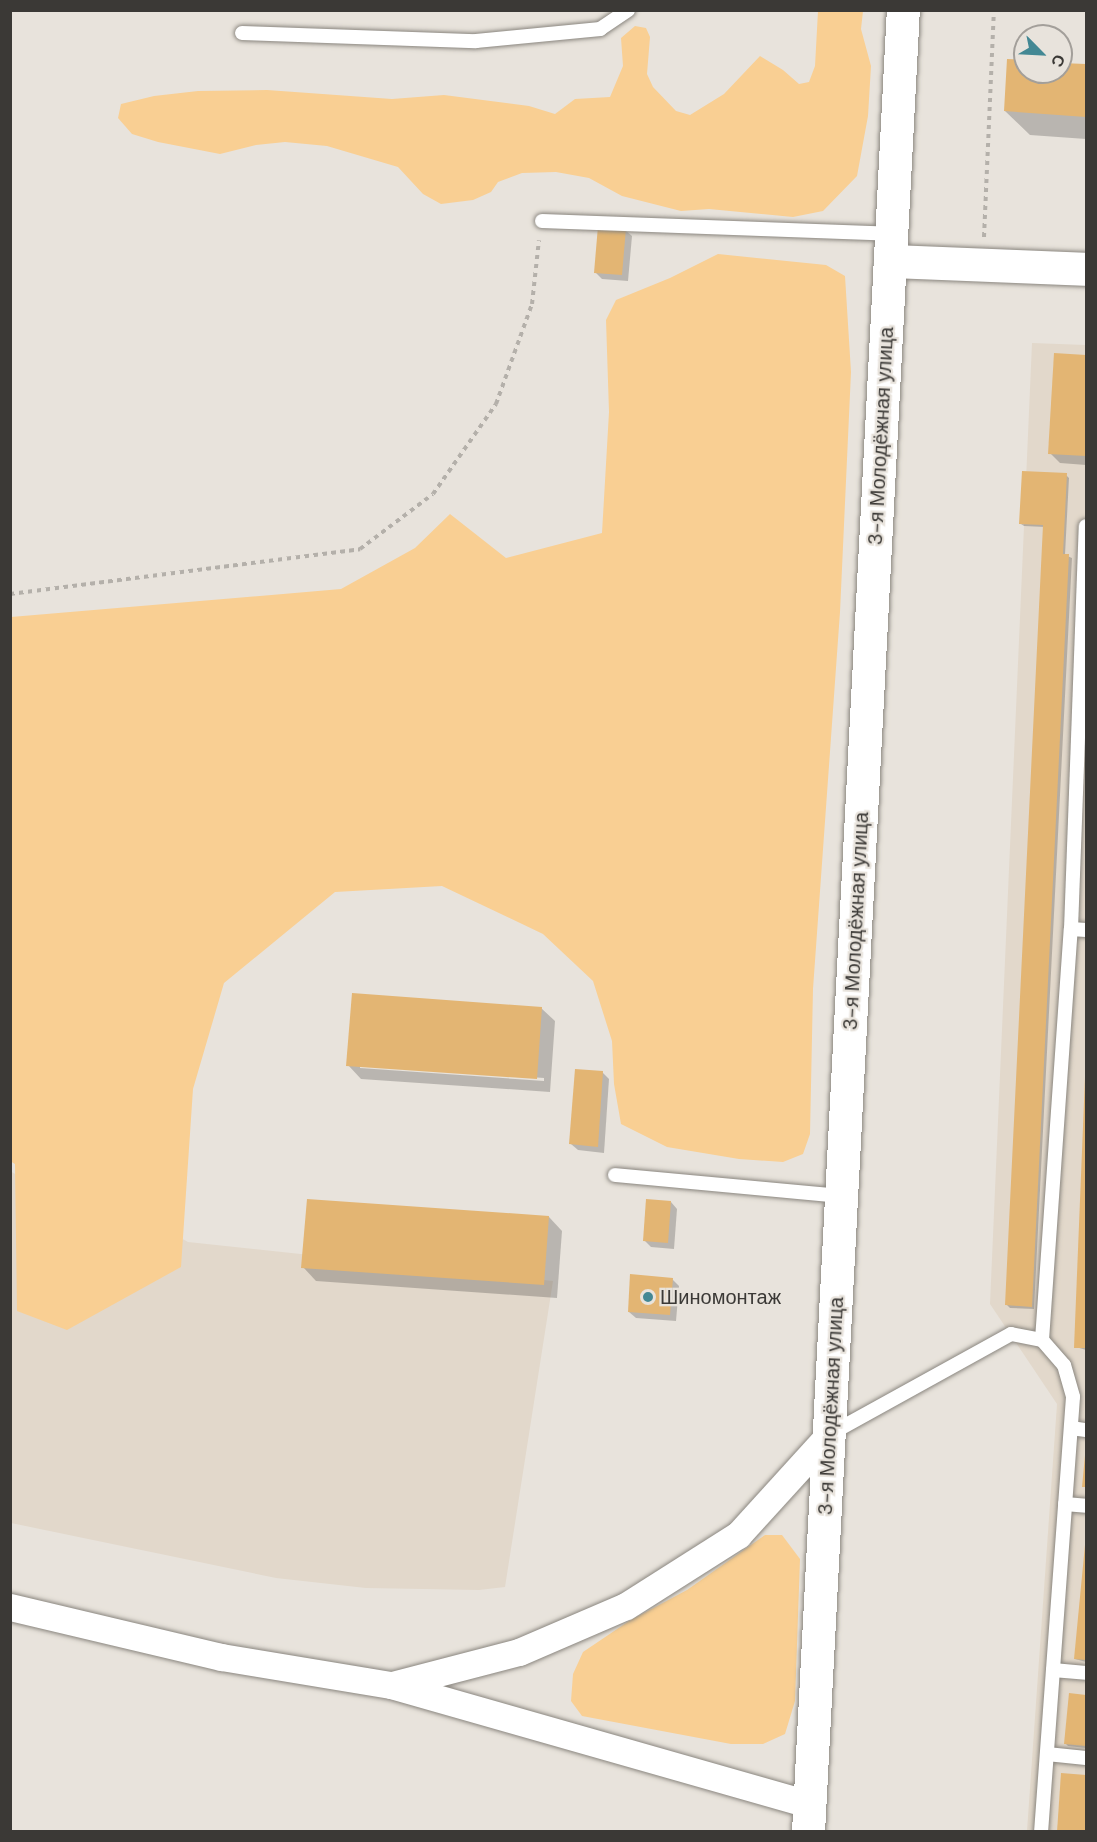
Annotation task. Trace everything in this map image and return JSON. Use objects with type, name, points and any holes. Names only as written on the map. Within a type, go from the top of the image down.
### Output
[{"type":"main road","name":"3-я Молодёжная улица","points":[[809,1818],[903,10]]},
{"type":"main road","points":[[890,247],[983,264],[1086,269]]},
{"type":"street","points":[[391,1685],[519,1652],[626,1606],[738,1535],[830,1434]]},
{"type":"street","points":[[10,1607],[221,1657],[391,1685],[809,1818]]},
{"type":"lane","points":[[242,33],[476,40],[600,29],[628,10]]},
{"type":"lane","points":[[542,221],[890,247]]},
{"type":"lane","points":[[1042,1340],[1071,929],[1086,526]]},
{"type":"lane","points":[[1071,929],[1086,930]]},
{"type":"lane","points":[[615,1175],[842,1196]]},
{"type":"lane","points":[[830,1434],[1011,1334],[1042,1340],[1064,1365],[1073,1397],[1041,1832]]},
{"type":"lane","points":[[1071,1428],[1086,1430]]},
{"type":"lane","points":[[1065,1504],[1086,1506]]},
{"type":"lane","points":[[1053,1670],[1086,1673]]},
{"type":"lane","points":[[1047,1754],[1086,1758]]},
{"type":"path","points":[[983,264],[994,10]]},
{"type":"path","points":[[10,594],[360,549],[433,494],[496,404],[532,304],[542,221]]},
{"type":"shaded area","points":[[818,11],[863,11],[861,29],[871,66],[868,116],[857,176],[823,211],[793,217],[709,209],[681,211],[622,196],[589,178],[556,172],[522,173],[498,182],[491,192],[473,200],[441,204],[423,194],[398,167],[327,146],[285,142],[256,145],[220,154],[158,142],[132,134],[118,118],[121,104],[154,96],[198,91],[267,90],[392,99],[444,95],[529,106],[555,114],[575,99],[610,97],[623,66],[621,38],[635,26],[646,28],[650,37],[647,74],[653,87],[676,111],[690,115],[724,94],[760,56],[783,70],[799,84],[809,82],[815,66]]},
{"type":"shaded area","points":[[718,254],[826,265],[845,276],[851,372],[840,612],[813,989],[810,1134],[803,1154],[783,1162],[739,1159],[667,1147],[621,1124],[614,1084],[612,1041],[593,981],[543,934],[442,886],[335,892],[224,983],[193,1089],[181,1267],[67,1330],[17,1311],[15,1164],[10,1161],[11,617],[341,589],[415,548],[450,514],[506,558],[602,533],[609,412],[606,320],[616,300],[670,278]]},
{"type":"shaded area","points":[[1032,343],[1086,345],[1086,1831],[1027,1831],[1057,1404],[990,1304]]},
{"type":"shaded area","points":[[32,1156],[188,1242],[553,1281],[505,1587],[479,1590],[366,1588],[276,1578],[11,1523],[10,1171],[24,1179]]},
{"type":"shaded area","points":[[765,1535],[782,1535],[800,1559],[795,1701],[785,1734],[763,1744],[731,1744],[582,1716],[571,1701],[573,1674],[583,1652],[629,1621],[687,1590]]},
{"type":"building","points":[[1007,59],[1013,59],[1013,84],[1073,84],[1073,63],[1086,64],[1086,117],[1004,111]]},
{"type":"building","points":[[598,226],[626,228],[622,275],[594,273]]},
{"type":"building","points":[[1054,353],[1086,355],[1086,456],[1048,454]]},
{"type":"building","points":[[1022,471],[1067,473],[1063,554],[1069,554],[1032,1307],[1005,1305],[1043,525],[1019,524]]},
{"type":"building","points":[[352,993],[542,1007],[537,1079],[346,1066]]},
{"type":"building","points":[[575,1069],[603,1071],[598,1147],[569,1144]]},
{"type":"building","points":[[1085,1077],[1086,1348],[1074,1348]]},
{"type":"building","points":[[307,1199],[549,1216],[544,1285],[301,1268]]},
{"type":"building","points":[[646,1199],[671,1201],[668,1243],[643,1241]]},
{"type":"building","points":[[630,1274],[673,1278],[670,1315],[628,1312]]},
{"type":"building","points":[[1085,1455],[1086,1487],[1082,1487]]},
{"type":"building","points":[[1086,1545],[1086,1660],[1074,1659]]},
{"type":"building","points":[[1069,1693],[1086,1695],[1086,1746],[1064,1744]]},
{"type":"building","points":[[1061,1773],[1086,1775],[1086,1832],[1057,1832]]},
{"type":"place","name":"Шиномонтаж","points":[[648,1297]]}]
